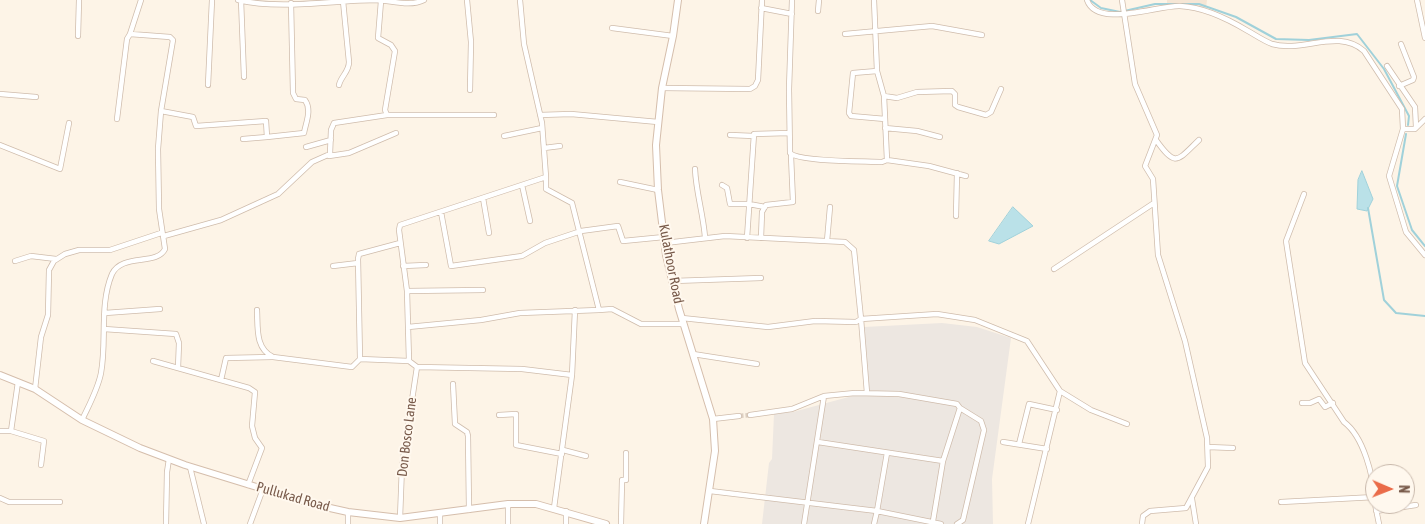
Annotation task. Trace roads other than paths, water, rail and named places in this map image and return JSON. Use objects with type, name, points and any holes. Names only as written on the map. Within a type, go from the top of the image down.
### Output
[{"type":"street","points":[[78,36],[79,0]]},
{"type":"street","points":[[117,120],[128,39],[141,0]]},
{"type":"street","points":[[208,85],[212,0]]},
{"type":"street","points":[[244,77],[240,0],[291,3],[381,0],[416,4],[424,0]]},
{"type":"street","points":[[381,0],[378,38],[391,45],[395,51],[385,110],[387,115]]},
{"type":"street","points":[[467,0],[471,42],[470,90]]},
{"type":"street","points":[[520,0],[524,44],[542,128],[546,189],[572,203],[581,230],[599,310]]},
{"type":"street","name":"Kulathoor Road","points":[[678,0],[673,36],[662,88],[658,122],[656,145],[658,190],[673,282],[713,419],[715,451],[704,524]]},
{"type":"street","points":[[662,88],[708,90],[750,89],[755,86],[758,80],[762,0]]},
{"type":"street","points":[[722,185],[727,188],[730,204],[749,204],[765,207],[766,205],[777,206],[793,202],[792,156],[789,149],[792,0]]},
{"type":"street","points":[[818,11],[819,0]]},
{"type":"street","points":[[874,0],[877,71],[884,96],[887,160]]},
{"type":"street","points":[[1087,0],[1088,4],[1098,12],[1114,15],[1181,6],[1210,13],[1231,21],[1271,44],[1301,45],[1346,40],[1364,50],[1402,109],[1403,129],[1389,176],[1406,232],[1425,254]]},
{"type":"street","points":[[1417,0],[1425,38]]},
{"type":"street","points":[[340,85],[340,77],[348,69],[349,62],[344,1]]},
{"type":"street","points":[[243,139],[304,133],[308,118],[307,104],[305,100],[296,99],[293,93],[291,3]]},
{"type":"street","points":[[1122,3],[1135,84],[1153,123],[1156,140],[1168,157],[1174,159],[1180,158],[1199,140]]},
{"type":"street","points":[[761,8],[792,14]]},
{"type":"street","points":[[846,34],[932,26],[982,35]]},
{"type":"street","points":[[612,28],[673,36]]},
{"type":"street","points":[[82,420],[101,374],[107,289],[117,267],[126,262],[160,255],[165,249],[158,149],[161,111],[173,40],[170,37],[130,34]]},
{"type":"street","points":[[1399,86],[1413,80],[1414,77],[1401,44]]},
{"type":"street","points":[[1387,66],[1415,107],[1416,128]]},
{"type":"street","points":[[877,71],[853,73],[849,113],[851,116],[885,119]]},
{"type":"street","points":[[884,96],[897,98],[917,92],[952,91],[956,94],[956,105],[958,107],[986,116],[992,112],[1001,89]]},
{"type":"street","points":[[0,94],[36,97]]},
{"type":"street","points":[[161,111],[193,117],[196,126],[266,121],[267,137]]},
{"type":"street","points":[[540,115],[571,114],[658,122]]},
{"type":"street","points":[[328,156],[331,151],[331,126],[334,123],[387,115],[494,115]]},
{"type":"street","points":[[1403,129],[1416,128],[1425,119]]},
{"type":"street","points":[[1,147],[60,169],[69,123]]},
{"type":"street","points":[[504,136],[542,128]]},
{"type":"street","points":[[885,128],[917,131],[940,138]]},
{"type":"street","points":[[36,389],[41,337],[48,315],[49,270],[57,259],[65,254],[80,250],[110,250],[221,220],[278,194],[312,162],[328,156],[350,154],[396,132]]},
{"type":"street","points":[[730,135],[754,136],[754,134],[789,133]]},
{"type":"street","points":[[748,238],[754,136]]},
{"type":"street","points":[[306,147],[331,140]]},
{"type":"street","points":[[1142,524],[1146,513],[1186,508],[1208,467],[1208,447],[1185,341],[1158,255],[1153,179],[1144,166],[1156,140]]},
{"type":"street","points":[[544,148],[560,146]]},
{"type":"street","points":[[792,156],[882,162],[887,160],[929,166],[966,176]]},
{"type":"street","points":[[695,169],[697,194],[702,208],[705,237]]},
{"type":"street","points":[[956,173],[956,216]]},
{"type":"street","points":[[409,361],[407,291],[400,243],[400,225],[546,177]]},
{"type":"street","points":[[620,182],[658,190]]},
{"type":"street","points":[[522,185],[530,221]]},
{"type":"street","points":[[1304,194],[1286,242],[1305,363],[1333,403],[1365,455],[1367,464]]},
{"type":"street","points":[[483,198],[489,233]]},
{"type":"street","points":[[1054,269],[1154,203]]},
{"type":"street","points":[[761,238],[762,212],[765,207]]},
{"type":"street","points":[[827,241],[830,207]]},
{"type":"street","points":[[441,212],[451,266],[522,256],[545,243],[581,230],[618,226],[623,241],[705,237],[845,242],[854,250],[867,393]]},
{"type":"street","points":[[221,380],[226,358],[274,357],[352,367],[360,359],[359,254],[363,251],[400,243]]},
{"type":"street","points":[[15,261],[32,256],[57,259]]},
{"type":"street","points":[[333,266],[358,263]]},
{"type":"street","points":[[404,266],[426,265]]},
{"type":"street","points":[[673,282],[761,278]]},
{"type":"street","points":[[407,291],[483,290]]},
{"type":"street","points":[[105,313],[160,309]]},
{"type":"street","points":[[408,327],[520,313],[612,309],[642,324],[683,321],[768,327],[810,321],[846,323],[861,319],[937,314],[975,320],[1027,341],[1060,390],[1091,410],[1126,424]]},
{"type":"street","points":[[257,310],[259,340],[266,352],[274,357]]},
{"type":"street","points":[[554,508],[572,375],[575,310]]},
{"type":"street","points":[[104,329],[176,334],[179,343],[178,368]]},
{"type":"street","points":[[693,354],[757,364]]},
{"type":"street","points":[[360,359],[409,361],[417,367],[522,369],[572,375]]},
{"type":"street","points":[[153,361],[249,388],[256,396],[252,426],[255,438],[262,445],[262,451],[248,485]]},
{"type":"street","name":"Don Bosco Lane","points":[[400,518],[402,466],[417,367]]},
{"type":"street","name":"Pullukad Road","points":[[0,375],[36,389],[82,420],[140,448],[190,467],[312,504],[348,512],[400,518],[508,504],[536,504],[606,524]]},
{"type":"street","points":[[11,432],[18,382]]},
{"type":"street","points":[[453,384],[456,424],[467,432],[468,436],[470,510]]},
{"type":"street","points":[[1028,524],[1057,410],[1060,390]]},
{"type":"street","points":[[750,415],[792,409],[824,396],[867,393],[899,394],[957,404],[960,408],[982,421],[984,430],[963,520],[957,524]]},
{"type":"street","points":[[804,524],[824,396]]},
{"type":"street","points":[[1302,403],[1310,403],[1319,399],[1326,407],[1333,403]]},
{"type":"street","points":[[1019,444],[1029,404],[1057,410]]},
{"type":"street","points":[[933,521],[943,461],[960,408]]},
{"type":"street","points":[[499,414],[516,414],[516,445],[586,456]]},
{"type":"street","points":[[713,419],[739,416]]},
{"type":"street","points":[[0,431],[44,441],[41,465]]},
{"type":"street","points":[[818,442],[943,461]]},
{"type":"street","points":[[1003,442],[1047,448]]},
{"type":"street","points":[[1208,447],[1233,448]]},
{"type":"street","points":[[622,524],[622,480],[626,480],[626,453]]},
{"type":"street","points":[[874,524],[887,453]]},
{"type":"street","points":[[166,524],[166,472],[169,459]]},
{"type":"street","points":[[190,467],[204,524]]},
{"type":"street","points":[[250,524],[262,489]]},
{"type":"street","points":[[710,491],[807,501],[877,511],[942,524]]},
{"type":"street","points":[[0,498],[10,502],[60,502]]},
{"type":"street","points":[[1192,498],[1196,524]]},
{"type":"street","points":[[1280,502],[1365,498]]},
{"type":"street","points":[[508,504],[508,524]]},
{"type":"street","points":[[348,512],[348,524]]},
{"type":"street","points":[[566,512],[566,524]]},
{"type":"street","points":[[440,513],[440,524]]},
{"type":"water","points":[[1362,171],[1373,199],[1367,211],[1357,209],[1358,180]]},
{"type":"water","points":[[1013,207],[1033,226],[999,244],[989,241]]},
{"type":"waterway","points":[[1090,0],[1101,8],[1120,12],[1155,4],[1199,4],[1236,17],[1276,39],[1309,40],[1357,34],[1384,69],[1409,116],[1408,125]]},
{"type":"waterway","points":[[1406,134],[1397,186],[1412,230],[1425,246]]},
{"type":"waterway","points":[[1368,208],[1384,300],[1396,313],[1425,316]]},
{"type":"tunnel","points":[[739,416],[750,415]]}]
